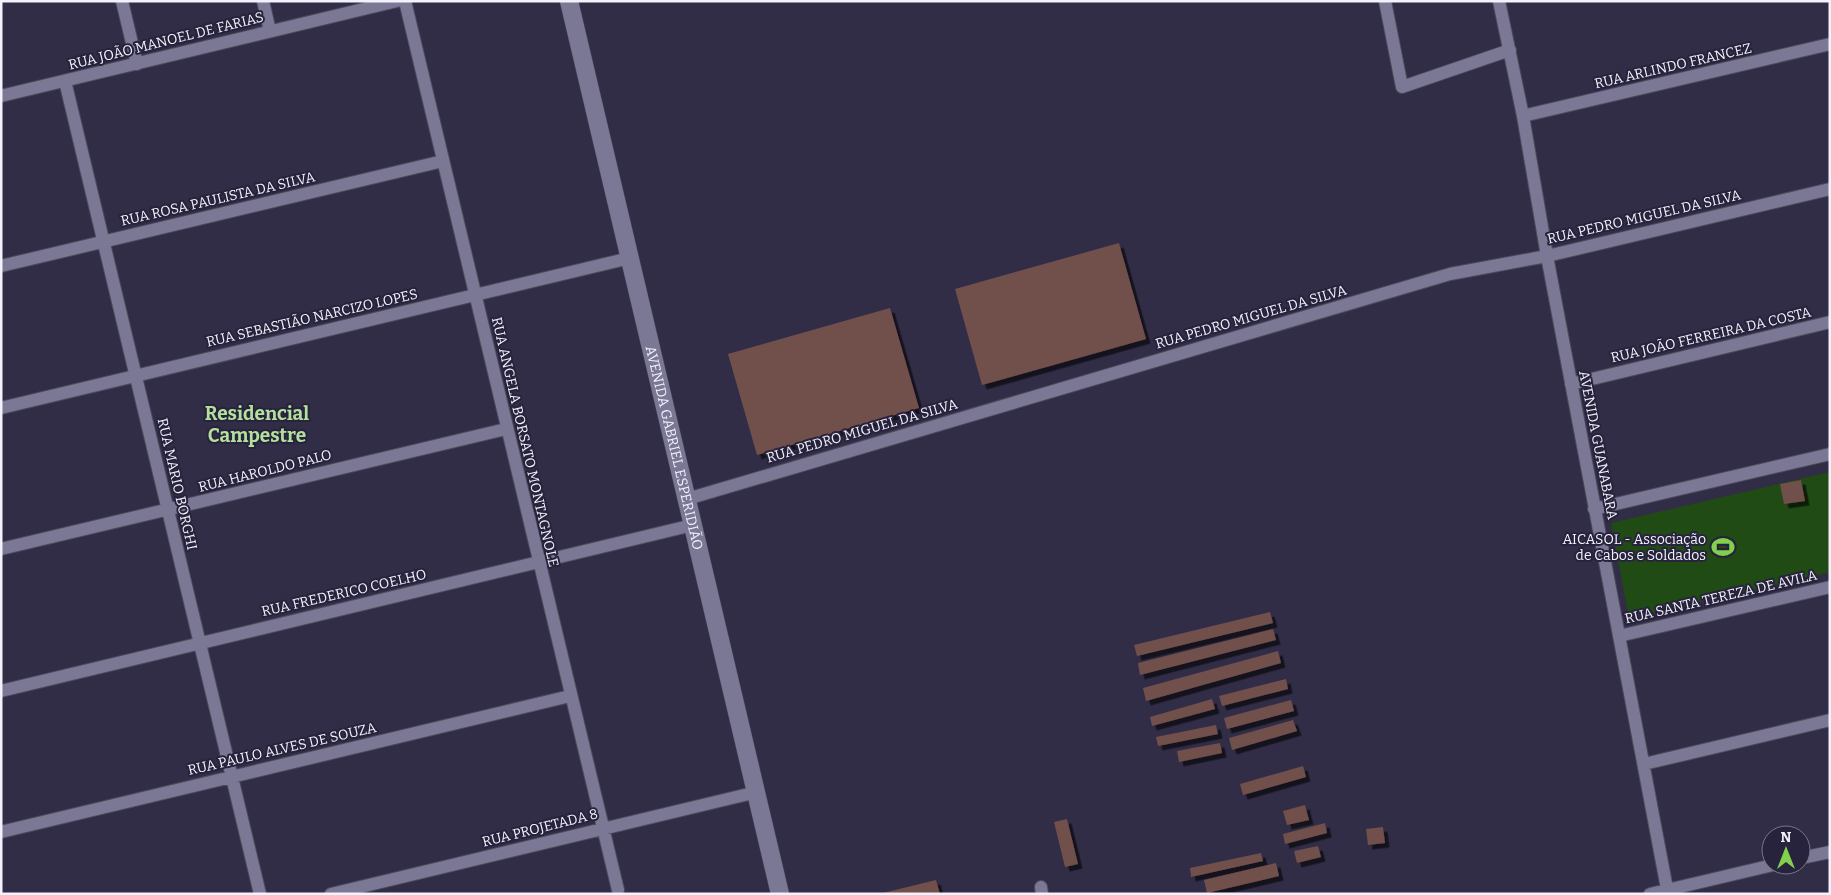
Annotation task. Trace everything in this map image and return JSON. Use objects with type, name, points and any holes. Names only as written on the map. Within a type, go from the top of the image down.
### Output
[{"type":"main road","name":"AVENIDA GABRIEL ESPERIDIÃO","points":[[569,1],[780,894]]},
{"type":"street","points":[[122,1],[137,64]]},
{"type":"street","points":[[263,1],[270,31]]},
{"type":"street","name":"RUA JOÃO MANOEL DE FARIAS","points":[[1,96],[397,1]]},
{"type":"street","name":"RUA ANGELA BORSATO MONTAGNOLE","points":[[405,1],[506,429],[618,890]]},
{"type":"street","points":[[1385,1],[1402,87],[1510,50]]},
{"type":"street","name":"AVENIDA GUANABARA","points":[[1499,1],[1523,116],[1547,256],[1667,892]]},
{"type":"street","name":"RUA ARLINDO FRANCEZ","points":[[1523,116],[1830,44]]},
{"type":"street","name":"RUA MARIO BORGHI","points":[[65,81],[260,894]]},
{"type":"street","name":"RUA ROSA PAULISTA DA SILVA","points":[[1,266],[443,162]]},
{"type":"street","name":"RUA PEDRO MIGUEL DA SILVA","points":[[687,499],[1450,274],[1547,256],[1830,189]]},
{"type":"street","name":"RUA SEBASTIÃO NARCIZO LOPES","points":[[1,408],[630,258]]},
{"type":"street","name":"RUA JOÃO FERREIRA DA COSTA","points":[[1571,384],[1830,322]]},
{"type":"street","name":"RUA HAROLDO PALO","points":[[1,549],[506,429]]},
{"type":"street","points":[[1594,509],[1830,454]]},
{"type":"street","name":"RUA FREDERICO COELHO","points":[[1,691],[693,526]]},
{"type":"street","name":"RUA SANTA TEREZA DE AVILA","points":[[1619,636],[1830,588]]},
{"type":"street","name":"RUA PAULO ALVES DE SOUZA","points":[[1,832],[570,696]]},
{"type":"street","points":[[1644,764],[1830,720]]},
{"type":"street","name":"RUA PROJETADA 8","points":[[331,894],[757,792]]},
{"type":"street","points":[[1811,856],[1830,852]]},
{"type":"street","points":[[1650,894],[1667,892],[1761,868]]},
{"type":"green space","name":"AICASOL - Associação de Cabos e Soldados","points":[[1830,472],[1830,572],[1629,618],[1611,523]]},
{"type":"building","points":[[1119,243],[1146,339],[982,385],[955,289]]},
{"type":"building","points":[[890,308],[919,408],[757,455],[728,354]]},
{"type":"building","points":[[1801,480],[1805,501],[1784,504],[1780,484]]},
{"type":"building","points":[[1270,612],[1273,623],[1137,656],[1134,645]]},
{"type":"building","points":[[1273,629],[1276,640],[1140,675],[1138,663]]},
{"type":"building","points":[[1278,651],[1281,663],[1146,701],[1143,688]]},
{"type":"building","points":[[1286,679],[1288,689],[1222,706],[1219,696]]},
{"type":"building","points":[[1212,699],[1215,709],[1152,726],[1150,717]]},
{"type":"building","points":[[1291,700],[1294,711],[1227,729],[1224,718]]},
{"type":"building","points":[[1293,720],[1297,731],[1232,750],[1229,738]]},
{"type":"building","points":[[1216,725],[1218,734],[1158,746],[1156,737]]},
{"type":"building","points":[[1220,743],[1222,753],[1179,762],[1177,751]]},
{"type":"building","points":[[1303,766],[1306,777],[1243,795],[1240,784]]},
{"type":"building","points":[[1305,805],[1309,820],[1287,825],[1283,811]]},
{"type":"building","points":[[1067,819],[1078,864],[1065,867],[1054,822]]},
{"type":"building","points":[[1325,823],[1327,833],[1285,844],[1283,834]]},
{"type":"building","points":[[1383,827],[1385,843],[1368,845],[1366,829]]},
{"type":"building","points":[[1318,846],[1321,857],[1297,863],[1294,851]]},
{"type":"building","points":[[1261,853],[1263,861],[1191,877],[1190,868]]},
{"type":"building","points":[[1276,863],[1279,876],[1207,893],[1204,880]]},
{"type":"building","points":[[936,880],[940,894],[883,893]]},
{"type":"place","name":"AICASOL - Associação de Cabos e Soldados","points":[[1723,547]]},
{"type":"district","name":"Residencial Campestre","points":[[257,424]]}]
